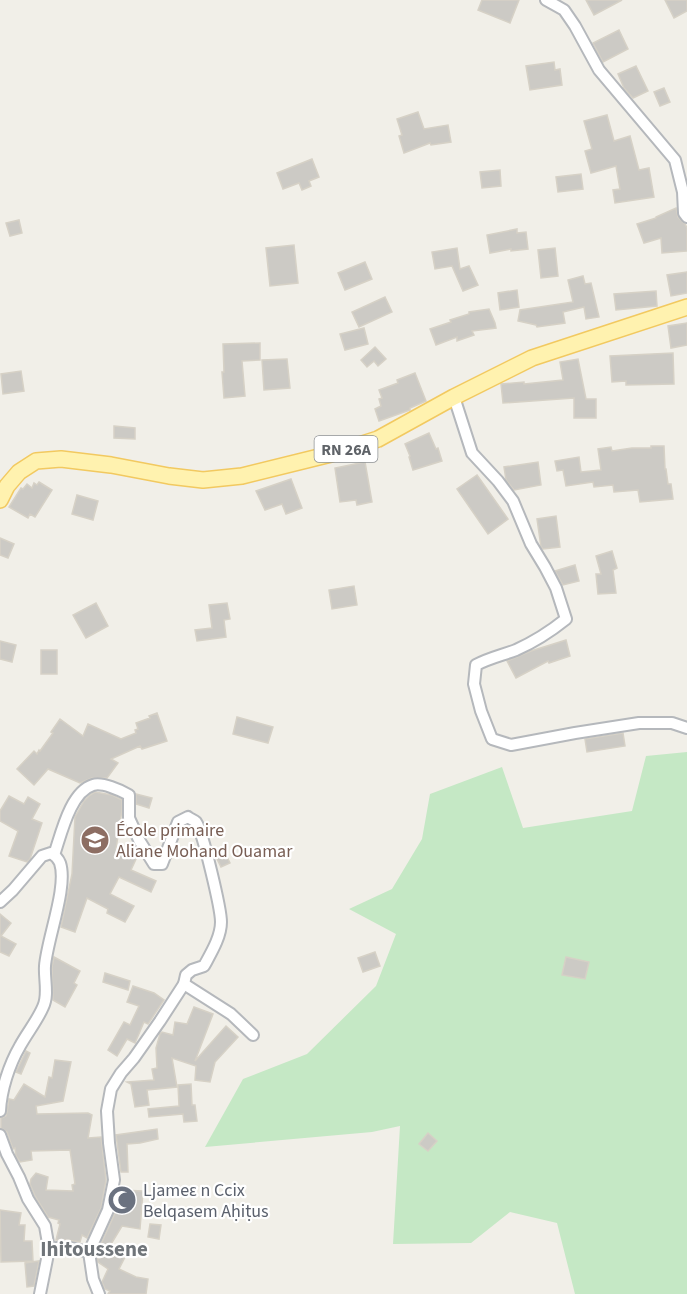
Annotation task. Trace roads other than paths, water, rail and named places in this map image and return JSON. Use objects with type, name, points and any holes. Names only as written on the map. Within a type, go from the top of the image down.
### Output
[{"type":"main road","name":"RN 26A","points":[[0,500],[7,486],[19,472],[36,461],[61,459],[202,480],[242,476],[331,454],[378,439],[532,358],[687,307]]},
{"type":"street","points":[[546,0],[564,10],[599,70],[675,160],[683,192],[684,213],[687,217]]},
{"type":"street","points":[[454,397],[472,453],[513,501],[531,544],[556,588],[566,619],[516,650],[476,665],[474,684],[492,739],[511,745],[639,723],[672,723],[687,728]]},
{"type":"street","points":[[54,855],[71,807],[82,792],[94,784],[111,787],[129,795],[129,818],[154,864],[162,864],[178,822],[188,817],[195,822],[203,840],[220,908],[221,925],[204,966],[186,975],[184,984],[160,1021],[134,1058],[121,1072],[111,1089],[107,1111],[114,1180],[108,1210],[88,1252],[93,1279],[99,1294]]},
{"type":"street","points":[[0,902],[42,856],[51,853],[57,857],[61,864],[62,883],[45,966],[44,1005],[12,1062],[0,1112]]},
{"type":"street","points":[[184,984],[231,1014],[253,1035]]},
{"type":"street","points":[[0,1135],[28,1199],[45,1226],[49,1249],[40,1294]]},
{"type":"street","points":[[49,1249],[66,1247],[88,1252]]},
{"type":"place","name":"École primaire Aliane Mohand Ouamar","points":[[95,840]]},
{"type":"place","name":"Ljameɛ n Ccix Belqasem Aḥiṭus","points":[[122,1200]]},
{"type":"district","name":"Ihitoussene","points":[[94,1249]]}]
